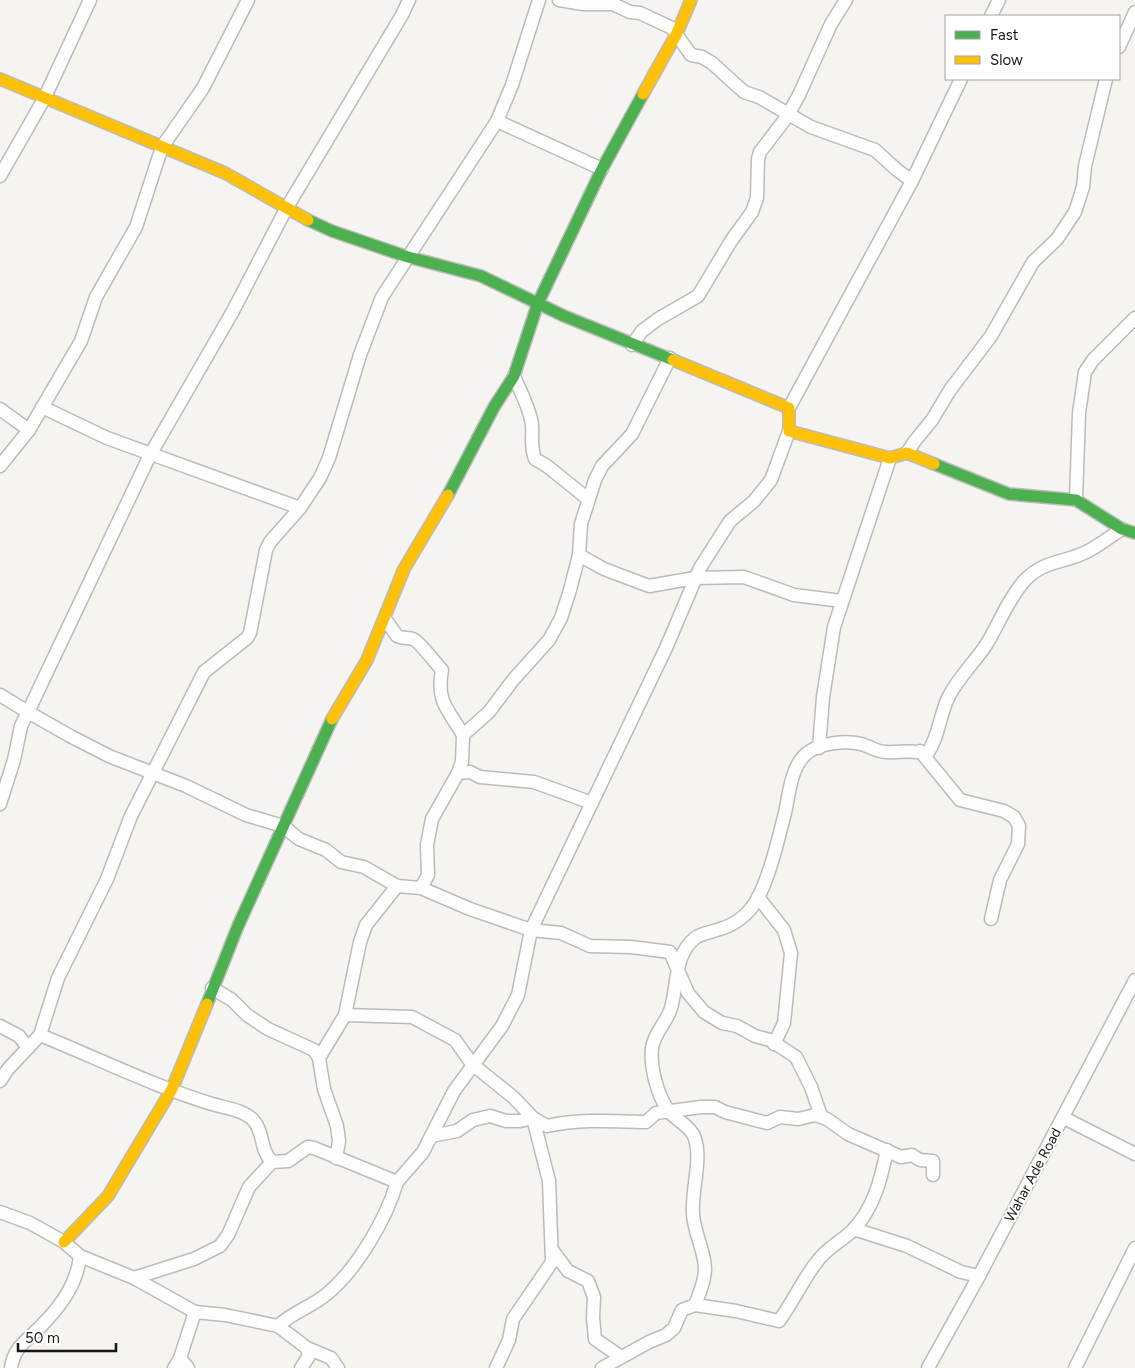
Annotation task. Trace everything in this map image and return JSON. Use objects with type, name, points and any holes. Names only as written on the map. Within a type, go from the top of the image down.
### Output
[{"type":"street","points":[[0,176],[44,99],[90,0]]},
{"type":"street","points":[[0,466],[29,430],[81,341],[96,297],[136,226],[162,147],[203,88],[248,0]]},
{"type":"street","points":[[0,804],[14,760],[21,726],[150,455],[234,311],[286,209],[402,15],[409,0]]},
{"type":"street","points":[[0,1081],[40,1035],[58,978],[107,879],[131,816],[204,672],[210,665],[247,638],[250,633],[266,550],[270,542],[300,508],[320,478],[329,458],[360,356],[382,297],[430,227],[497,121],[512,85],[539,0]]},
{"type":"street","points":[[559,0],[583,4],[614,4],[630,12],[640,13],[677,33],[691,55],[702,57],[712,63],[744,92],[788,112],[812,127],[875,150],[912,181]]},
{"type":"street","points":[[64,1242],[108,1196],[172,1090],[238,926],[334,715],[367,660],[404,569],[449,496],[494,408],[514,376],[538,304],[602,168],[677,33],[691,0]]},
{"type":"street","points":[[632,344],[642,331],[658,319],[698,296],[719,260],[756,205],[758,159],[765,144],[786,118],[811,72],[830,24],[846,0]]},
{"type":"street","points":[[992,15],[999,0]]},
{"type":"street","points":[[1120,46],[1135,12]]},
{"type":"street","points":[[0,79],[225,173],[286,209],[332,231],[408,257],[481,276],[538,304],[789,408]]},
{"type":"street","points":[[278,1326],[291,1314],[306,1308],[337,1284],[367,1246],[382,1220],[397,1182],[419,1158],[454,1091],[472,1064],[502,1026],[518,995],[531,930],[666,648],[695,578],[730,521],[758,496],[771,480],[789,431],[789,408],[912,181],[961,80]]},
{"type":"street","points":[[908,454],[914,442],[932,420],[950,390],[991,336],[1034,262],[1057,240],[1075,212],[1083,188],[1085,166],[1106,80]]},
{"type":"street","points":[[497,121],[602,168]]},
{"type":"street","points":[[1076,500],[1079,413],[1085,372],[1093,360],[1135,318]]},
{"type":"street","points":[[463,735],[489,712],[513,680],[549,640],[561,618],[579,555],[581,524],[588,499],[602,466],[632,434],[670,358]]},
{"type":"street","points":[[514,376],[529,411],[532,425],[530,446],[535,460],[547,466],[588,499]]},
{"type":"street","points":[[42,407],[107,438],[150,455],[300,508]]},
{"type":"street","points":[[0,410],[29,430]]},
{"type":"street","points":[[789,431],[890,458],[908,454],[1009,494],[1076,500],[1122,529],[1135,533]]},
{"type":"street","points":[[819,748],[826,670],[834,627],[890,458]]},
{"type":"street","points":[[694,1305],[700,1292],[705,1270],[693,1214],[695,1172],[699,1155],[694,1135],[668,1110],[656,1080],[652,1050],[654,1039],[671,1008],[677,971],[686,947],[696,937],[733,924],[743,917],[758,896],[777,844],[794,774],[807,753],[831,744],[860,744],[883,752],[920,752],[927,754],[935,743],[944,707],[953,688],[968,672],[987,644],[1007,605],[1026,580],[1053,561],[1071,558],[1090,551],[1122,529]]},
{"type":"street","points":[[579,555],[604,569],[649,586],[695,578],[744,577],[794,596],[842,601]]},
{"type":"street","points":[[385,619],[397,636],[411,638],[419,642],[430,658],[442,670],[439,687],[444,706],[463,735],[462,762],[458,773],[432,819],[427,845],[428,876],[421,888]]},
{"type":"street","points":[[0,695],[70,736],[153,774],[186,786],[246,815],[283,826],[299,839],[326,850],[341,862],[364,868],[397,886],[421,888],[470,909],[531,930],[561,933],[590,946],[631,947],[670,952],[688,993],[704,1012],[722,1023],[737,1026],[755,1036],[770,1040],[796,1057],[811,1087],[821,1116]]},
{"type":"street","points":[[920,752],[960,800],[1004,811],[1014,817],[1019,826],[1018,844],[1000,880],[991,919]]},
{"type":"street","points":[[458,773],[470,772],[480,777],[534,782],[592,803]]},
{"type":"street","points":[[319,1058],[345,1015],[360,942],[366,925],[397,886]]},
{"type":"street","points":[[758,896],[784,930],[791,953],[784,1023],[774,1044]]},
{"type":"street","name":"Wahar Ade Road","points":[[928,1368],[980,1276],[1135,980]]},
{"type":"street","points":[[212,988],[232,1000],[247,1015],[261,1024],[314,1050],[319,1058],[324,1089],[337,1126],[339,1141],[336,1158]]},
{"type":"street","points":[[345,1015],[412,1017],[456,1040],[472,1064],[513,1097],[533,1118],[547,1126],[576,1121],[588,1123],[646,1122],[656,1113],[668,1110],[715,1107],[725,1112],[767,1123],[780,1117],[821,1116],[848,1134],[901,1157],[912,1154],[920,1160],[933,1161],[933,1175]]},
{"type":"street","points":[[0,1026],[20,1036],[28,1048]]},
{"type":"street","points":[[40,1035],[172,1090],[242,1113],[254,1121],[261,1134],[264,1153],[272,1162]]},
{"type":"street","points":[[431,1136],[457,1131],[472,1120],[490,1116],[506,1121],[520,1121],[533,1118]]},
{"type":"street","points":[[496,1368],[509,1340],[512,1319],[552,1262],[550,1181],[533,1118]]},
{"type":"street","points":[[1064,1118],[1135,1154]]},
{"type":"street","points":[[134,1278],[194,1258],[220,1246],[228,1235],[249,1187],[272,1162],[288,1161],[308,1147],[397,1182]]},
{"type":"street","points":[[602,1368],[666,1336],[674,1328],[682,1310],[694,1305],[736,1311],[779,1321],[816,1262],[829,1247],[854,1229],[876,1195],[882,1178],[886,1150]]},
{"type":"street","points":[[0,1212],[30,1223],[64,1242],[80,1256],[134,1278],[195,1312],[225,1315],[278,1326],[307,1348],[331,1358],[338,1368]]},
{"type":"street","points":[[854,1229],[907,1246],[961,1272],[980,1276]]},
{"type":"street","points":[[1076,1368],[1135,1248]]},
{"type":"street","points":[[553,1251],[568,1271],[588,1281],[594,1298],[592,1318],[595,1339],[621,1357]]},
{"type":"street","points":[[11,1368],[16,1350],[44,1323],[70,1290],[78,1274],[80,1256]]},
{"type":"street","points":[[181,1365],[195,1312]]},
{"type":"street","points":[[301,1368],[309,1356],[307,1348]]},
{"type":"traffic: fast","points":[[448,495],[494,407],[514,376],[538,303],[602,169],[643,94]]},
{"type":"traffic: fast","points":[[308,220],[332,231],[408,257],[481,276],[564,316],[673,360]]},
{"type":"traffic: fast","points":[[934,464],[1009,494],[1076,500],[1122,529],[1135,533]]},
{"type":"traffic: fast","points":[[207,1004],[238,926],[332,719]]},
{"type":"traffic: slow","points":[[643,94],[677,33],[691,0]]},
{"type":"traffic: slow","points":[[0,79],[225,173],[308,220]]},
{"type":"traffic: slow","points":[[673,360],[789,408],[789,431],[890,458],[907,453],[934,464]]},
{"type":"traffic: slow","points":[[332,719],[367,660],[404,569],[448,495]]},
{"type":"traffic: slow","points":[[64,1242],[108,1196],[172,1089],[207,1004]]}]
